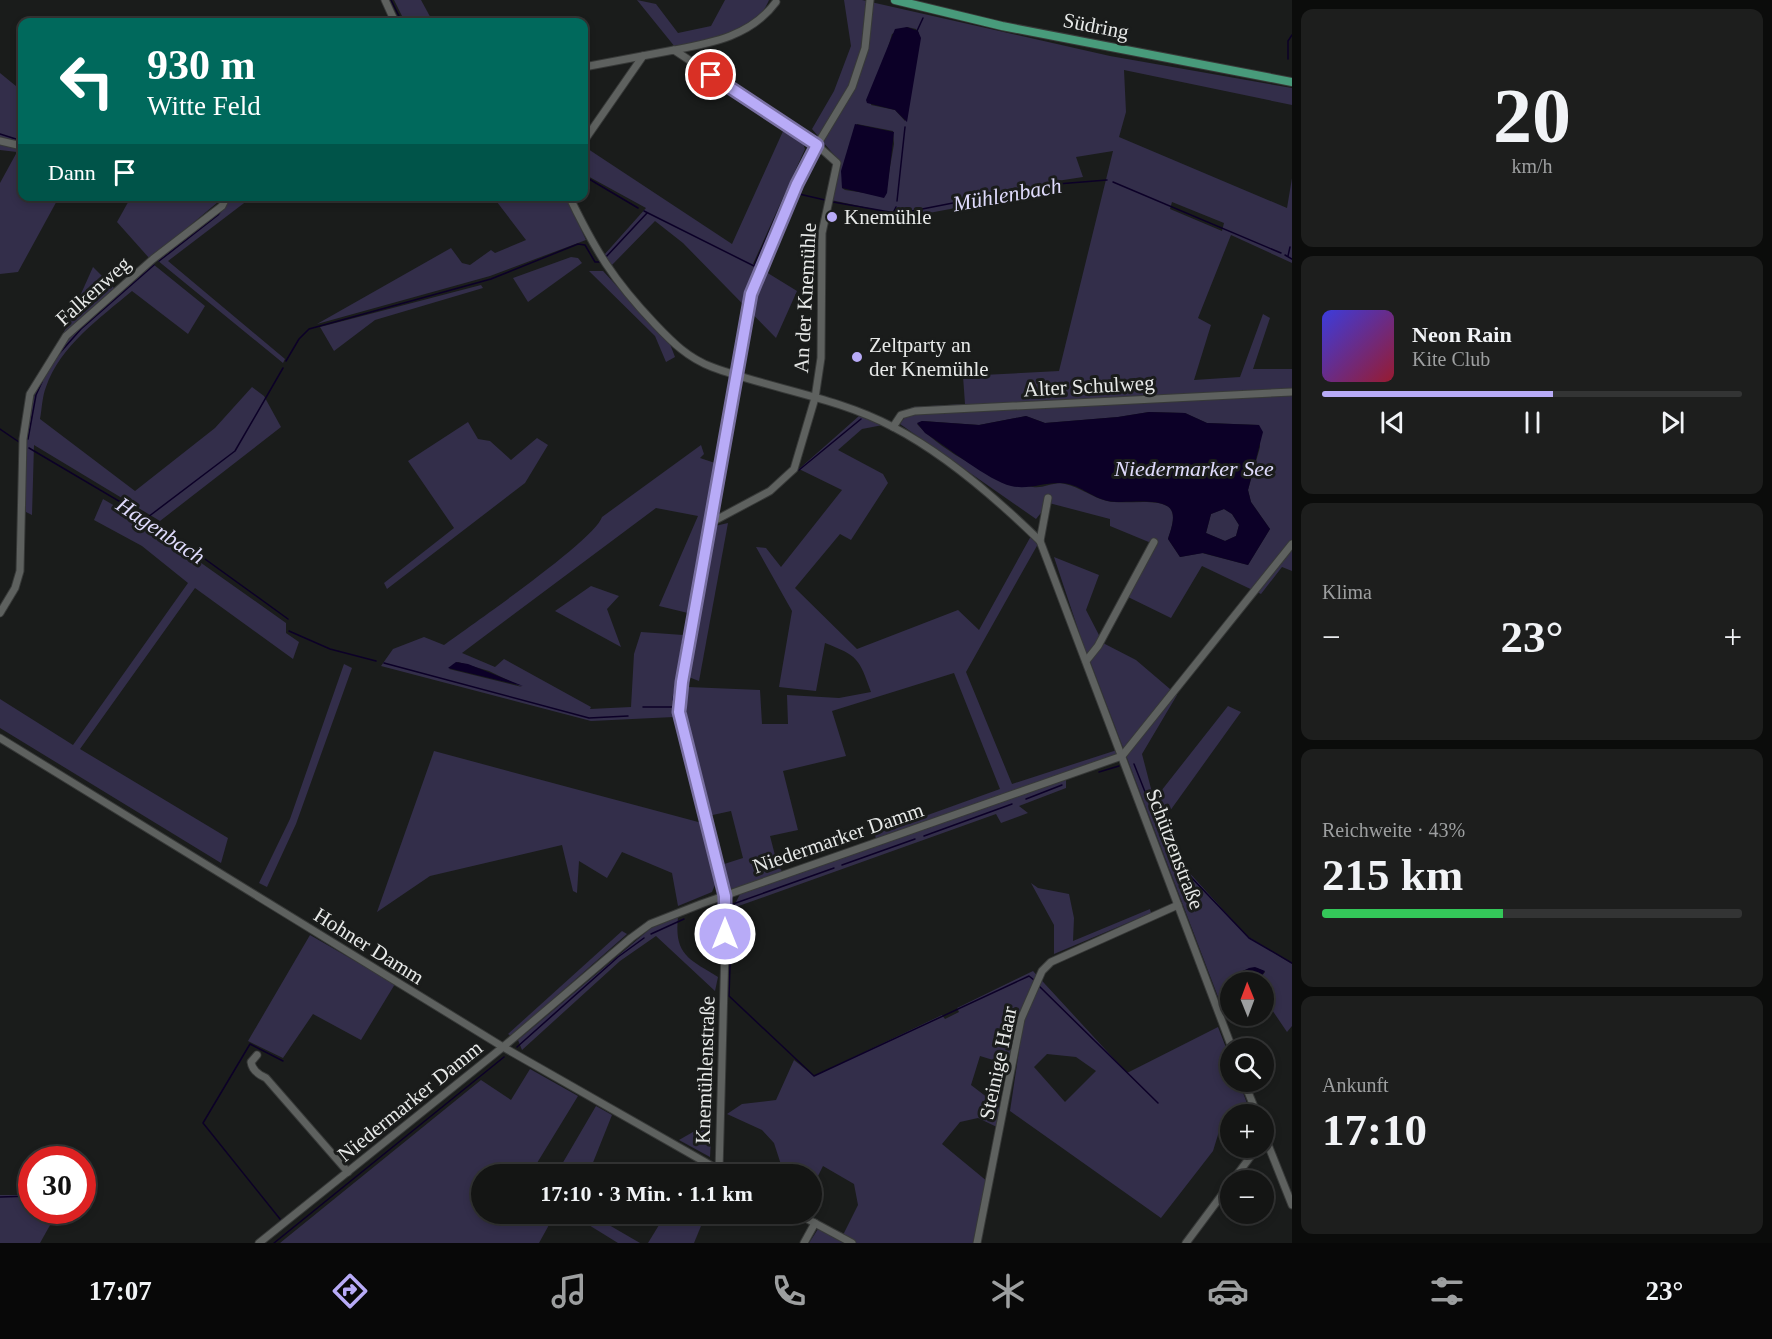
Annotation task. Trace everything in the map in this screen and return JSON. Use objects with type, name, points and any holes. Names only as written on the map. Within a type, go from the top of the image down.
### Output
[{"type":"main road","name":"Südring","points":[[895,0],[1002,26],[1292,81]]},
{"type":"street","points":[[385,0],[393,18]]},
{"type":"street","points":[[588,66],[717,42],[738,34],[765,16],[776,2]]},
{"type":"street","name":"Knemühlenstraße","points":[[722,1164],[725,896],[679,712],[751,294],[797,184],[855,79],[865,48],[870,4]]},
{"type":"street","points":[[674,50],[817,145]]},
{"type":"street","points":[[588,135],[643,56]]},
{"type":"street","points":[[0,141],[18,145]]},
{"type":"street","name":"An der Knemühle","points":[[712,522],[770,491],[794,469],[815,398],[821,358],[822,233],[837,163],[817,145]]},
{"type":"street","name":"Falkenweg","points":[[0,613],[15,588],[20,571],[23,439],[30,394],[66,336],[153,259],[222,206],[224,201]]},
{"type":"street","name":"Schützenstraße","points":[[572,201],[600,257],[622,290],[678,347],[697,360],[738,376],[863,413],[893,427],[945,461],[1008,510],[1040,541],[1228,1038]]},
{"type":"street","name":"Alter Schulweg","points":[[893,427],[901,415],[915,411],[1292,392]]},
{"type":"street","points":[[1040,541],[1048,498]]},
{"type":"street","points":[[1086,662],[1098,646],[1155,542]]},
{"type":"street","points":[[1122,756],[1292,544]]},
{"type":"street","name":"Hohner Damm","points":[[0,738],[503,1047],[706,1164]]},
{"type":"street","name":"Niedermarker Damm","points":[[259,1243],[503,1047],[650,924],[1122,756]]},
{"type":"street","name":"Steinige Haar","points":[[977,1243],[1021,1019],[1042,971],[1051,962],[1178,905]]},
{"type":"street","points":[[257,1055],[251,1062],[251,1066],[258,1074],[267,1078],[348,1172]]},
{"type":"street","points":[[1240,1170],[1249,1158]]},
{"type":"street","points":[[1273,1158],[1292,1205]]},
{"type":"street","points":[[1186,1243],[1220,1197]]},
{"type":"street","points":[[804,1243],[814,1224]]},
{"type":"street","points":[[817,1224],[852,1243]]},
{"type":"shaded area","points":[[394,0],[421,0],[431,18],[403,18]]},
{"type":"shaded area","points":[[637,0],[656,4],[678,33],[711,26],[725,0],[769,0],[753,22],[730,35],[675,47]]},
{"type":"shaded area","points":[[844,0],[862,0],[1110,56],[1292,88],[1292,105],[1124,70],[1126,112],[1119,137],[1287,208],[1292,178],[1292,263],[1231,235],[1198,318],[1211,325],[1194,380],[1240,377],[1263,314],[1270,318],[1253,369],[1292,369],[1292,571],[1282,567],[1261,594],[1202,566],[1171,618],[1128,597],[1156,545],[1110,526],[1110,519],[1049,503],[1036,519],[900,424],[912,407],[965,404],[963,376],[1059,371],[1113,151],[1076,157],[1083,177],[1044,183],[1046,191],[897,219],[899,210],[892,213],[831,200],[840,162],[812,129],[834,91],[851,46]],"holes":[[[907,27],[916,29],[919,33],[905,121],[895,110],[871,105],[892,34]],[[857,124],[893,131],[894,144],[885,196],[842,188]],[[1172,202],[1224,223],[1222,231],[1170,209]],[[1149,412],[1185,413],[1207,423],[1259,425],[1260,447],[1248,490],[1251,502],[1270,529],[1248,565],[1202,553],[1180,557],[1168,539],[1173,516],[1167,506],[1154,502],[1107,501],[1065,484],[1057,483],[1037,487],[1003,479],[970,464],[940,444],[917,424],[922,421],[979,425],[1026,416],[1045,423]]]},
{"type":"shaded area","points":[[0,73],[18,88],[18,201],[57,201],[18,272],[0,274],[0,183],[17,152],[0,150]]},
{"type":"shaded area","points":[[784,129],[803,143],[805,149],[753,264],[797,291],[776,338],[683,243],[655,221],[611,266],[604,255],[646,208],[588,176],[588,149],[732,244]]},
{"type":"shaded area","points":[[129,201],[219,201],[150,259],[117,222]]},
{"type":"shaded area","points":[[224,201],[247,201],[168,261],[285,359],[283,363],[157,260]]},
{"type":"shaded area","points":[[568,201],[586,240],[490,276],[317,324],[451,248],[462,263],[470,265],[491,250],[495,253],[526,240],[497,202]]},
{"type":"shaded area","points":[[571,257],[578,258],[582,263],[528,302],[513,278]]},
{"type":"shaded area","points":[[153,264],[205,306],[188,334],[132,291],[94,322],[61,358],[52,372],[45,391],[40,419],[135,491],[215,428],[252,387],[264,396],[281,427],[160,521],[34,445],[32,515],[26,512],[27,437],[31,408],[43,374],[55,355],[85,322]]},
{"type":"shaded area","points":[[93,267],[115,289],[63,334]]},
{"type":"shaded area","points":[[589,271],[603,271],[670,344],[675,357],[666,362],[655,336]]},
{"type":"shaded area","points":[[481,285],[483,288],[375,320],[334,351],[320,327]]},
{"type":"shaded area","points":[[859,416],[883,425],[862,429],[838,450],[883,474],[888,483],[851,540],[840,534],[795,588],[857,649],[958,610],[979,630],[1031,536],[1038,544],[966,672],[1012,784],[1117,750],[1117,761],[1066,779],[1066,788],[1019,806],[1028,813],[1001,823],[996,814],[733,908],[744,886],[728,890],[721,865],[743,858],[731,811],[708,816],[689,736],[688,687],[760,690],[762,724],[788,724],[787,695],[839,698],[871,692],[856,660],[844,651],[825,643],[816,691],[779,687],[792,611],[756,547],[766,548],[781,567],[842,490],[799,469]],"holes":[[[954,673],[1000,789],[875,834],[876,840],[783,873],[777,863],[770,836],[798,830],[783,771],[846,756],[832,711]]]},
{"type":"shaded area","points":[[468,422],[478,439],[490,441],[511,460],[537,438],[548,445],[525,483],[387,589],[384,583],[454,528],[408,461]]},
{"type":"shaded area","points":[[701,445],[704,454],[700,458],[715,463],[688,613],[659,606],[698,516],[656,508],[462,653],[495,667],[504,659],[591,707],[590,709],[631,707],[634,654],[641,632],[683,635],[672,705],[674,717],[591,721],[381,666],[393,649],[424,637],[444,645],[556,562],[578,544],[602,517]],"holes":[[[458,662],[489,671],[522,687],[449,669]]]},
{"type":"shaded area","points":[[103,499],[146,524],[286,623],[286,633],[299,642],[293,659],[195,588],[80,749],[228,838],[221,863],[0,728],[0,699],[73,745],[188,583],[142,546],[94,520]]},
{"type":"shaded area","points":[[1224,509],[1232,514],[1239,525],[1236,536],[1225,541],[1206,533],[1211,514]]},
{"type":"shaded area","points":[[728,523],[699,681],[686,676],[715,526]]},
{"type":"shaded area","points":[[1054,557],[1099,575],[1086,610],[1100,637],[1087,656]]},
{"type":"shaded area","points":[[591,586],[619,596],[607,609],[621,647],[555,611]]},
{"type":"shaded area","points":[[1103,643],[1136,660],[1177,695],[1142,754],[1154,800],[1228,706],[1241,712],[1162,822],[1165,846],[1247,936],[1292,964],[1292,1026],[1287,1032],[1274,1013],[1274,972],[1251,968],[1242,972],[1220,972],[1220,1002],[1090,661]]},
{"type":"shaded area","points":[[344,664],[352,668],[296,824],[267,887],[259,883],[290,819]]},
{"type":"shaded area","points":[[434,751],[702,823],[717,880],[712,892],[678,906],[672,873],[622,852],[607,878],[579,861],[577,893],[573,891],[562,845],[430,876],[377,912]]},
{"type":"shaded area","points":[[1031,883],[1038,888],[1069,894],[1074,918],[1073,941],[1150,909],[1151,913],[1054,954],[1054,925]]},
{"type":"shaded area","points":[[678,917],[677,930],[681,948],[692,960],[718,977],[715,991],[656,936],[620,961],[522,1050],[518,1040],[651,928]]},
{"type":"shaded area","points":[[622,931],[627,934],[511,1036],[508,1034]]},
{"type":"shaded area","points":[[310,935],[395,984],[361,1040],[313,1014],[283,1058],[248,1041]]},
{"type":"shaded area","points":[[1033,971],[1127,1073],[1218,1027],[1222,1038],[1220,1038],[1220,1092],[1243,1092],[1247,1104],[1220,1104],[1220,1128],[1213,1151],[1161,1218],[1010,1111],[1023,1024],[1009,1067],[980,1056],[971,1085],[1001,1108],[999,1128],[978,1118],[960,1122],[942,1144],[988,1182],[974,1243],[809,1243],[818,1229],[840,1241],[858,1205],[854,1184],[823,1166],[822,1168],[822,1164],[781,1164],[774,1143],[762,1130],[727,1114],[742,1104],[776,1100],[794,1060],[814,1076],[942,1015],[945,1019],[959,1012],[957,1008]],"holes":[[[1047,1054],[1076,1057],[1096,1071],[1065,1102],[1034,1067]]]},
{"type":"shaded area","points":[[530,1069],[578,1096],[537,1163],[540,1164],[471,1164],[471,1224],[549,1224],[539,1243],[280,1243],[481,1080],[511,1100]]},
{"type":"shaded area","points":[[596,1106],[612,1115],[592,1164],[562,1164]]},
{"type":"shaded area","points":[[712,1121],[710,1157],[679,1140]]},
{"type":"shaded area","points":[[0,1195],[18,1195],[18,1224],[51,1224],[40,1243],[0,1243]]},
{"type":"shaded area","points":[[587,1224],[607,1224],[640,1243],[618,1243]]},
{"type":"shaded area","points":[[698,1224],[701,1226],[694,1243],[648,1243],[659,1225]]},
{"type":"water","points":[[907,27],[918,31],[921,38],[907,122],[895,110],[867,103],[866,100],[895,29]]},
{"type":"water","points":[[855,124],[894,132],[887,193],[884,198],[842,188],[841,171]]},
{"type":"water","name":"Niedermarker See","points":[[1149,412],[1185,413],[1207,423],[1259,425],[1263,432],[1248,490],[1251,502],[1270,529],[1248,565],[1203,553],[1180,557],[1168,539],[1173,516],[1167,506],[1154,502],[1108,501],[1067,484],[1011,486],[991,477],[968,462],[925,433],[917,423],[922,421],[979,425],[1026,416],[1045,423]],"holes":[[[1224,509],[1232,514],[1239,525],[1236,536],[1225,541],[1206,533],[1211,514]]]},
{"type":"water","points":[[456,662],[468,664],[523,686],[448,668]]},
{"type":"water","points":[[1255,967],[1265,971],[1241,972]]},
{"type":"waterway","name":"Mühlenbach","points":[[391,0],[400,18]]},
{"type":"waterway","points":[[917,31],[923,18]]},
{"type":"waterway","points":[[1288,59],[1288,41],[1292,35]]},
{"type":"waterway","points":[[897,201],[905,127]]},
{"type":"waterway","points":[[0,134],[18,140]]},
{"type":"waterway","name":"Mühlenbach","points":[[588,178],[638,208]]},
{"type":"waterway","name":"Mühlenbach","points":[[907,212],[1045,185],[1107,180]]},
{"type":"waterway","name":"Mühlenbach","points":[[1113,182],[1281,253]]},
{"type":"waterway","name":"Mühlenbach","points":[[644,211],[754,266],[787,192],[790,192]]},
{"type":"waterway","name":"Mühlenbach","points":[[799,194],[825,200]]},
{"type":"waterway","points":[[159,261],[218,215],[228,201]]},
{"type":"waterway","name":"Mühlenbach","points":[[833,202],[901,214]]},
{"type":"waterway","name":"Mühlenbach","points":[[893,213],[896,207]]},
{"type":"waterway","points":[[605,258],[647,213]]},
{"type":"waterway","points":[[286,361],[299,339],[309,329],[491,279],[578,244],[585,245],[595,262],[599,262]]},
{"type":"waterway","points":[[1288,256],[1290,247]]},
{"type":"waterway","name":"Mühlenbach","points":[[1285,255],[1292,259]]},
{"type":"waterway","points":[[58,355],[81,329],[154,265]]},
{"type":"waterway","points":[[148,517],[235,451],[283,368]]},
{"type":"waterway","points":[[28,439],[36,395],[42,382]]},
{"type":"waterway","points":[[799,470],[861,419]]},
{"type":"waterway","name":"Hagenbach","points":[[0,429],[19,442]]},
{"type":"waterway","name":"Hagenbach","points":[[29,448],[151,520],[288,619]]},
{"type":"waterway","name":"Hagenbach","points":[[705,520],[716,464]]},
{"type":"waterway","name":"Hagenbach","points":[[687,621],[704,526]]},
{"type":"waterway","name":"Hagenbach","points":[[673,700],[685,628]]},
{"type":"waterway","name":"Hagenbach","points":[[289,631],[330,649],[376,661]]},
{"type":"waterway","name":"Hagenbach","points":[[384,663],[589,718],[628,716]]},
{"type":"waterway","name":"Hagenbach","points":[[643,707],[673,707]]},
{"type":"waterway","points":[[1134,764],[1170,855],[1249,938],[1292,963]]},
{"type":"waterway","points":[[1099,772],[1119,766]]},
{"type":"waterway","points":[[1026,799],[1062,785]]},
{"type":"waterway","points":[[924,836],[1012,804]]},
{"type":"waterway","points":[[842,865],[915,839]]},
{"type":"waterway","points":[[733,904],[834,868]]},
{"type":"waterway","points":[[732,904],[729,996],[814,1076],[1029,976],[1034,980]]},
{"type":"waterway","points":[[651,934],[684,919]]},
{"type":"waterway","points":[[517,1047],[618,957],[644,938]]},
{"type":"waterway","points":[[1039,986],[1158,1103]]},
{"type":"waterway","points":[[280,1219],[203,1123],[250,1044],[283,1061]]},
{"type":"waterway","points":[[274,1243],[504,1057]]},
{"type":"waterway","points":[[0,1197],[18,1196]]},
{"type":"place","name":"Knemühle","points":[[832,217]]},
{"type":"place","name":"Zeltparty an der Knemühle","points":[[857,357]]},
{"type":"route","points":[[711,75],[817,145],[805,165],[751,294],[682,682],[679,712],[725,896],[725,934]]}]
